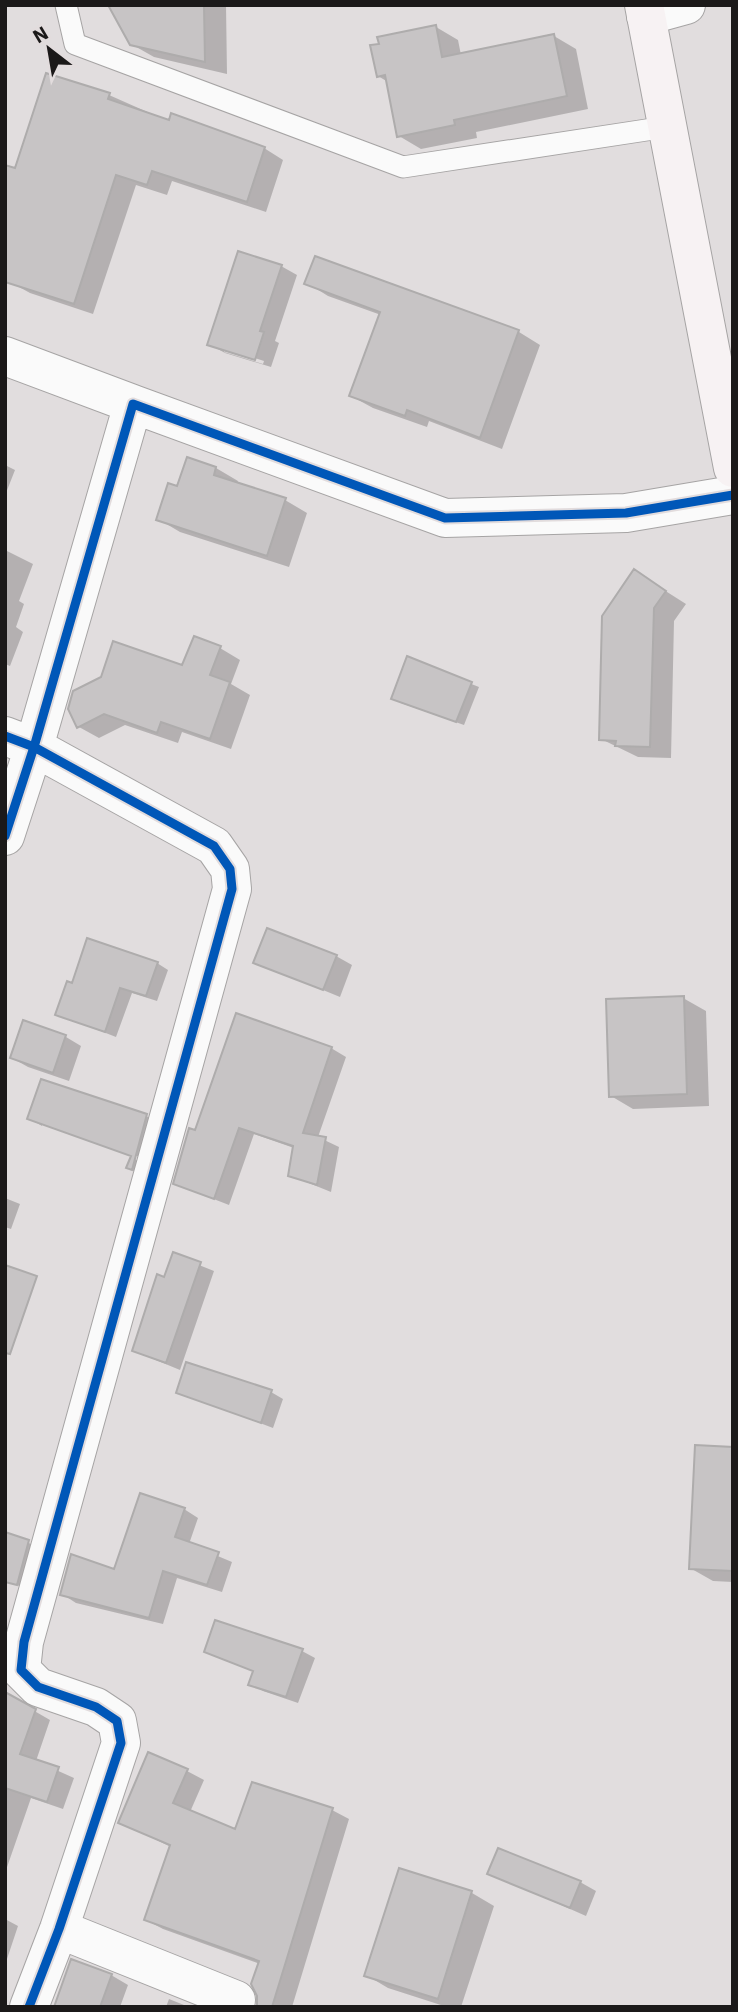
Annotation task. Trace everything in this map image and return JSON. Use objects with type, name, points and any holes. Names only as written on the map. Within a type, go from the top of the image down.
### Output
[{"type":"street","points":[[686,5],[645,10],[733,468]]},
{"type":"street","points":[[5,356],[445,518],[626,513],[733,495]]},
{"type":"street","points":[[5,836],[20,742],[133,404]]},
{"type":"street","points":[[20,742],[214,846],[230,869],[232,889],[24,1642],[21,1670],[38,1687],[96,1707],[117,1721],[121,1742],[59,1929],[29,2007]]},
{"type":"street","points":[[59,1929],[236,2000]]},
{"type":"lane","points":[[66,5],[75,44],[403,167],[666,127]]},
{"type":"building","points":[[108,5],[204,5],[205,62],[130,45]]},
{"type":"building","points":[[436,25],[442,57],[554,34],[567,96],[454,120],[455,125],[397,137],[385,75],[377,77],[370,45],[379,44],[377,37]]},
{"type":"building","points":[[46,73],[110,93],[108,99],[169,120],[171,113],[265,147],[247,202],[152,171],[147,185],[116,175],[74,304],[5,282],[5,165],[15,168]]},
{"type":"building","points":[[238,251],[282,265],[260,331],[264,332],[255,360],[207,345]]},
{"type":"building","points":[[315,256],[519,330],[480,438],[407,410],[405,416],[349,396],[380,312],[304,284]]},
{"type":"building","points":[[187,457],[216,467],[214,475],[286,498],[267,556],[156,520],[168,483],[177,486]]},
{"type":"building","points":[[634,569],[666,591],[654,608],[650,747],[615,746],[616,741],[599,740],[602,616]]},
{"type":"building","points":[[194,636],[221,646],[210,675],[230,682],[210,739],[161,722],[157,733],[104,714],[77,728],[68,709],[73,691],[101,677],[113,641],[182,665]]},
{"type":"building","points":[[407,656],[472,682],[456,722],[391,699]]},
{"type":"building","points":[[267,928],[337,955],[323,990],[253,963]]},
{"type":"building","points":[[87,938],[158,962],[146,996],[120,988],[105,1032],[55,1015],[67,981],[72,983]]},
{"type":"building","points":[[684,996],[687,1094],[609,1097],[606,999]]},
{"type":"building","points":[[236,1013],[332,1047],[303,1133],[326,1137],[317,1185],[288,1176],[293,1146],[239,1128],[214,1199],[173,1184],[189,1128],[195,1130]]},
{"type":"building","points":[[23,1020],[66,1035],[53,1073],[10,1058]]},
{"type":"building","points":[[41,1079],[147,1114],[132,1170],[126,1168],[131,1156],[27,1119]]},
{"type":"building","points":[[173,1252],[201,1262],[166,1363],[132,1351],[157,1274],[164,1277]]},
{"type":"building","points":[[5,1265],[37,1276],[10,1354],[5,1353]]},
{"type":"building","points":[[186,1362],[272,1390],[261,1423],[176,1393]]},
{"type":"building","points":[[695,1445],[733,1447],[733,1571],[689,1569]]},
{"type":"building","points":[[140,1493],[185,1508],[175,1537],[219,1552],[207,1585],[163,1571],[149,1618],[60,1595],[71,1554],[114,1569]]},
{"type":"building","points":[[5,1532],[29,1540],[17,1585],[5,1582]]},
{"type":"building","points":[[215,1620],[303,1649],[286,1697],[248,1685],[253,1671],[204,1652]]},
{"type":"building","points":[[5,1692],[36,1709],[20,1754],[59,1767],[47,1802],[5,1788]]},
{"type":"building","points":[[148,1752],[188,1769],[173,1803],[235,1829],[252,1782],[333,1808],[272,2007],[257,2007],[257,1996],[251,1984],[259,1961],[144,1920],[170,1845],[118,1823]]},
{"type":"building","points":[[498,1848],[581,1881],[570,1908],[487,1874]]},
{"type":"building","points":[[399,1868],[472,1891],[438,1999],[364,1976]]},
{"type":"building","points":[[71,1959],[112,1974],[100,2007],[54,2007]]},
{"type":"cycle path","points":[[5,836],[34,747],[133,404],[445,518],[626,513],[733,495]]},
{"type":"cycle path","points":[[5,736],[34,747],[214,846],[230,869],[232,889],[24,1642],[21,1670],[38,1687],[96,1707],[117,1721],[121,1743],[59,1929],[29,2007]]}]
